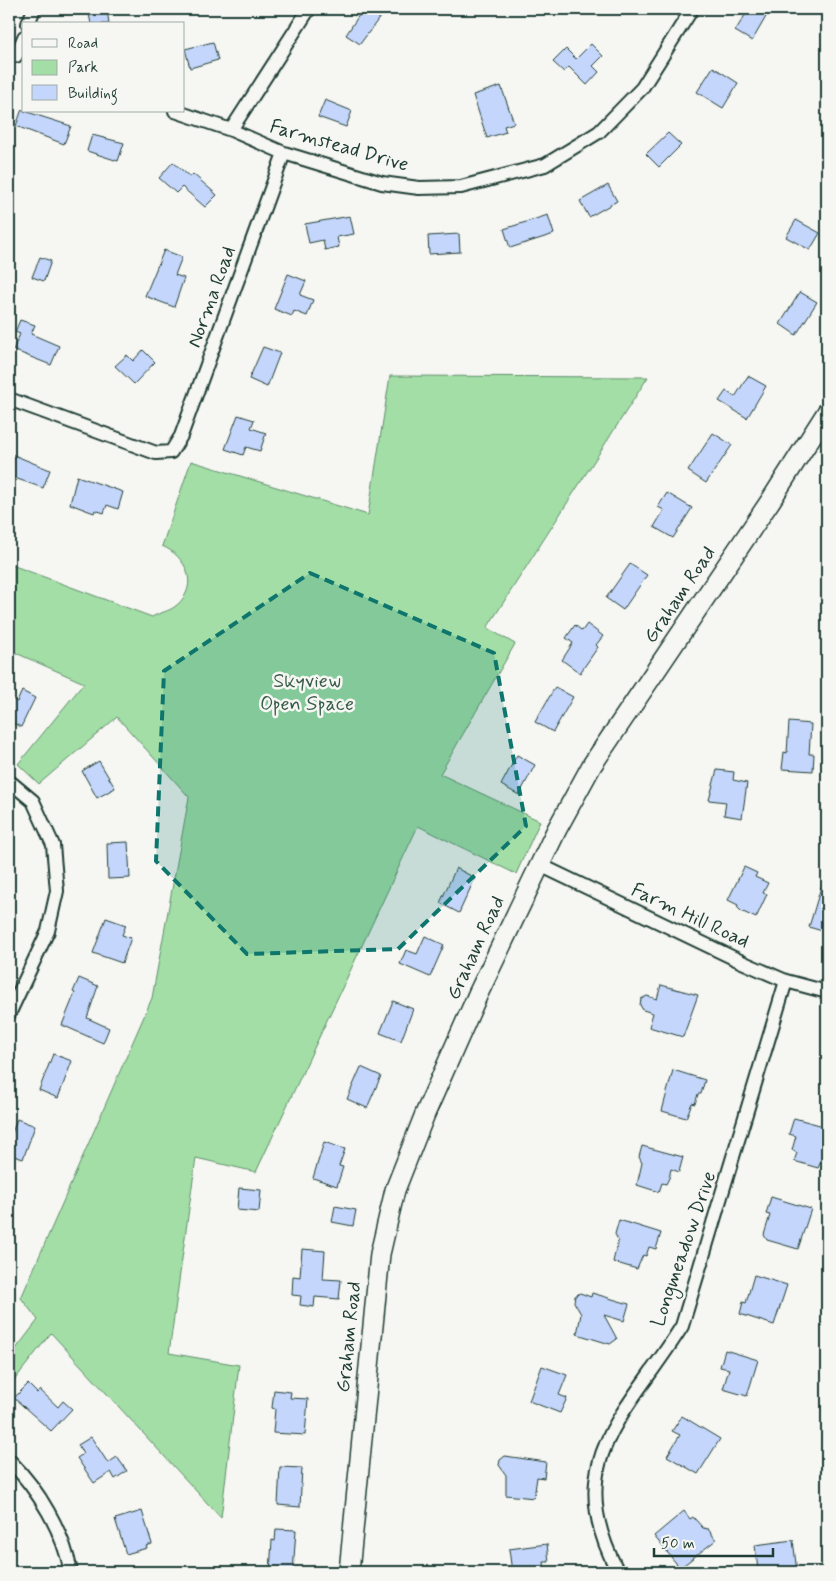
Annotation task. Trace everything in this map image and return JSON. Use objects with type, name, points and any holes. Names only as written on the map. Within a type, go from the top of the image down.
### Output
[{"type":"street","points":[[29,22],[34,9]]},
{"type":"street","points":[[231,130],[309,9]]},
{"type":"street","name":"Farmstead Drive","points":[[178,112],[231,130],[284,153],[382,183],[419,188],[461,187],[545,165],[598,132],[642,88],[692,9]]},
{"type":"street","points":[[16,56],[22,42]]},
{"type":"street","name":"Norma Road","points":[[9,400],[156,453],[171,452],[181,436],[284,153]]},
{"type":"street","name":"Graham Road","points":[[349,1572],[380,1254],[395,1190],[425,1114],[478,994],[540,865],[592,766],[771,500],[827,412]]},
{"type":"street","points":[[9,780],[33,801],[53,845],[57,891],[48,930],[9,1014]]},
{"type":"street","name":"Farm Hill Road","points":[[540,865],[786,981],[827,992]]},
{"type":"street","name":"Longmeadow Drive","points":[[618,1572],[606,1546],[596,1501],[596,1479],[601,1456],[611,1430],[623,1410],[667,1351],[682,1326],[786,981]]},
{"type":"street","points":[[9,1460],[44,1504],[67,1551],[71,1572]]},
{"type":"highlighted area","points":[[310,573],[494,653],[526,826],[398,949],[247,954],[156,861],[164,671]]},
{"type":"green space","name":"Skyview Open Space","points":[[390,376],[648,377],[487,628],[515,644],[440,774],[540,821],[516,874],[418,826],[256,1172],[196,1158],[169,1353],[239,1365],[221,1518],[51,1333],[9,1387],[9,1358],[38,1320],[21,1298],[152,998],[189,797],[117,717],[39,784],[18,764],[84,683],[9,650],[9,564],[152,617],[171,609],[184,597],[188,589],[189,580],[187,572],[178,557],[162,546],[191,461],[368,515]]},
{"type":"building","points":[[88,9],[107,9],[109,22],[91,22]]},
{"type":"building","points":[[363,9],[386,9],[360,44],[346,35]]},
{"type":"building","points":[[749,9],[757,9],[767,15],[752,41],[735,31]]},
{"type":"building","points":[[213,42],[218,60],[190,68],[185,49]]},
{"type":"building","points":[[591,44],[603,56],[593,66],[599,72],[587,85],[569,67],[564,72],[553,62],[566,49],[576,59]]},
{"type":"building","points":[[713,67],[738,83],[723,108],[697,92]]},
{"type":"building","points":[[501,86],[514,123],[504,126],[506,132],[487,138],[473,95]]},
{"type":"building","points":[[325,100],[352,111],[346,127],[318,117]]},
{"type":"building","points":[[22,109],[22,112],[71,126],[64,144],[16,126]]},
{"type":"building","points":[[668,133],[681,145],[659,167],[646,154]]},
{"type":"building","points":[[92,135],[124,143],[118,161],[87,151]]},
{"type":"building","points":[[173,162],[190,177],[193,174],[217,195],[205,207],[182,187],[176,193],[159,178]]},
{"type":"building","points":[[608,185],[617,201],[589,217],[580,201]]},
{"type":"building","points":[[548,215],[554,234],[510,248],[504,229]]},
{"type":"building","points":[[350,216],[354,234],[337,237],[339,247],[325,250],[323,240],[309,243],[305,224]]},
{"type":"building","points":[[796,220],[820,233],[810,250],[786,237]]},
{"type":"building","points":[[459,234],[460,252],[429,254],[428,236]]},
{"type":"building","points":[[164,250],[182,257],[175,275],[184,278],[174,307],[145,296]]},
{"type":"building","points":[[40,257],[51,261],[44,281],[32,277]]},
{"type":"building","points":[[288,274],[306,281],[300,295],[313,300],[307,316],[294,311],[292,316],[274,309]]},
{"type":"building","points":[[800,292],[817,302],[796,335],[780,324]]},
{"type":"building","points":[[20,320],[35,325],[31,334],[59,346],[51,365],[13,350],[20,334],[15,332]]},
{"type":"building","points":[[263,347],[280,353],[267,387],[249,379]]},
{"type":"building","points":[[143,350],[155,362],[134,384],[115,366],[127,355],[133,361]]},
{"type":"building","points":[[748,376],[766,386],[747,418],[719,401],[726,391],[735,397]]},
{"type":"building","points":[[238,415],[254,420],[251,428],[266,433],[260,451],[246,447],[243,455],[225,449]]},
{"type":"building","points":[[713,433],[732,445],[706,483],[688,471]]},
{"type":"building","points":[[9,453],[50,470],[43,488],[9,476]]},
{"type":"building","points":[[77,476],[123,492],[118,509],[107,505],[104,513],[95,510],[94,513],[70,504]]},
{"type":"building","points":[[667,493],[692,508],[673,538],[654,527],[664,510],[658,507]]},
{"type":"building","points":[[630,564],[647,575],[623,610],[606,598]]},
{"type":"building","points":[[587,624],[603,636],[596,645],[598,647],[580,673],[562,660],[573,643],[566,638],[575,625],[582,631]]},
{"type":"building","points":[[555,687],[573,697],[553,732],[535,722]]},
{"type":"building","points":[[22,691],[35,698],[21,727],[9,721],[9,697],[17,702]]},
{"type":"building","points":[[789,722],[811,724],[809,754],[814,754],[813,771],[782,769],[784,752],[787,753]]},
{"type":"building","points":[[517,755],[535,765],[519,795],[501,785]]},
{"type":"building","points":[[99,761],[115,788],[97,798],[82,771]]},
{"type":"building","points":[[717,770],[734,772],[733,780],[747,783],[742,818],[724,815],[726,802],[709,800]]},
{"type":"building","points":[[128,842],[130,878],[108,879],[107,843]]},
{"type":"building","points":[[744,867],[757,873],[755,877],[768,883],[763,893],[767,894],[756,918],[741,911],[737,907],[738,905],[728,900]]},
{"type":"building","points":[[456,868],[475,878],[459,913],[440,903]]},
{"type":"building","points":[[824,877],[827,877],[827,926],[823,925],[822,931],[809,927]]},
{"type":"building","points":[[106,918],[126,925],[122,935],[131,938],[122,963],[93,953]]},
{"type":"building","points":[[425,936],[444,945],[430,977],[400,964],[406,950],[417,954]]},
{"type":"building","points":[[79,978],[98,986],[87,1018],[109,1028],[103,1043],[62,1025]]},
{"type":"building","points":[[661,985],[698,995],[683,1037],[649,1027],[653,1013],[643,1010],[640,1005],[641,999],[647,996],[657,999]]},
{"type":"building","points":[[393,1001],[413,1009],[401,1041],[380,1033]]},
{"type":"building","points":[[53,1054],[72,1061],[58,1098],[39,1090]]},
{"type":"building","points":[[361,1067],[381,1076],[367,1108],[347,1099]]},
{"type":"building","points":[[673,1070],[705,1080],[701,1094],[698,1094],[695,1104],[692,1103],[686,1118],[662,1111]]},
{"type":"building","points":[[794,1118],[827,1127],[827,1158],[823,1156],[818,1168],[794,1161],[797,1153],[792,1150],[796,1136],[789,1134]]},
{"type":"building","points":[[17,1119],[35,1126],[23,1159],[9,1154],[9,1141]]},
{"type":"building","points":[[324,1142],[345,1149],[339,1166],[343,1167],[337,1186],[313,1178]]},
{"type":"building","points":[[642,1146],[683,1157],[679,1172],[671,1169],[666,1184],[662,1183],[659,1192],[637,1185],[642,1163],[639,1157]]},
{"type":"building","points":[[239,1188],[261,1190],[259,1212],[237,1210]]},
{"type":"building","points":[[771,1197],[811,1209],[798,1249],[767,1240],[764,1235],[770,1215],[766,1214]]},
{"type":"building","points":[[335,1206],[356,1210],[353,1226],[332,1222]]},
{"type":"building","points":[[619,1220],[661,1233],[656,1249],[649,1247],[646,1256],[643,1255],[637,1269],[613,1262],[618,1240],[615,1234]]},
{"type":"building","points":[[302,1249],[325,1251],[323,1279],[341,1280],[339,1299],[315,1297],[314,1307],[300,1305],[301,1296],[292,1295],[293,1276],[300,1277]]},
{"type":"building","points":[[754,1275],[787,1285],[774,1325],[740,1314],[743,1302],[746,1303]]},
{"type":"building","points":[[580,1293],[591,1297],[592,1293],[629,1304],[624,1321],[604,1315],[617,1339],[610,1344],[577,1334],[581,1314],[574,1302],[575,1296]]},
{"type":"building","points":[[725,1350],[758,1360],[747,1396],[723,1389],[729,1369],[720,1367]]},
{"type":"building","points":[[542,1366],[567,1375],[559,1395],[567,1398],[560,1413],[529,1401]]},
{"type":"building","points":[[28,1384],[37,1393],[40,1390],[58,1407],[63,1401],[72,1409],[51,1431],[14,1398]]},
{"type":"building","points":[[274,1390],[291,1392],[290,1398],[308,1399],[305,1435],[273,1433],[275,1409],[272,1408]]},
{"type":"building","points":[[682,1416],[720,1439],[698,1474],[667,1456],[680,1435],[672,1431]]},
{"type":"building","points":[[91,1437],[108,1463],[117,1457],[127,1471],[115,1479],[111,1472],[94,1483],[77,1458],[83,1454],[78,1445]]},
{"type":"building","points":[[505,1456],[546,1462],[544,1478],[537,1477],[534,1498],[506,1495],[506,1475],[499,1465],[500,1460]]},
{"type":"building","points":[[280,1467],[302,1468],[300,1507],[278,1505]]},
{"type":"building","points":[[142,1511],[152,1544],[146,1546],[147,1548],[126,1554],[115,1519]]},
{"type":"building","points":[[684,1511],[690,1519],[693,1517],[703,1528],[708,1529],[716,1540],[680,1568],[654,1536]]},
{"type":"building","points":[[276,1529],[296,1530],[293,1572],[270,1572],[272,1540],[275,1541]]},
{"type":"building","points":[[793,1540],[797,1572],[758,1570],[755,1545]]},
{"type":"building","points":[[547,1544],[549,1562],[544,1562],[545,1572],[512,1572],[509,1549]]}]
